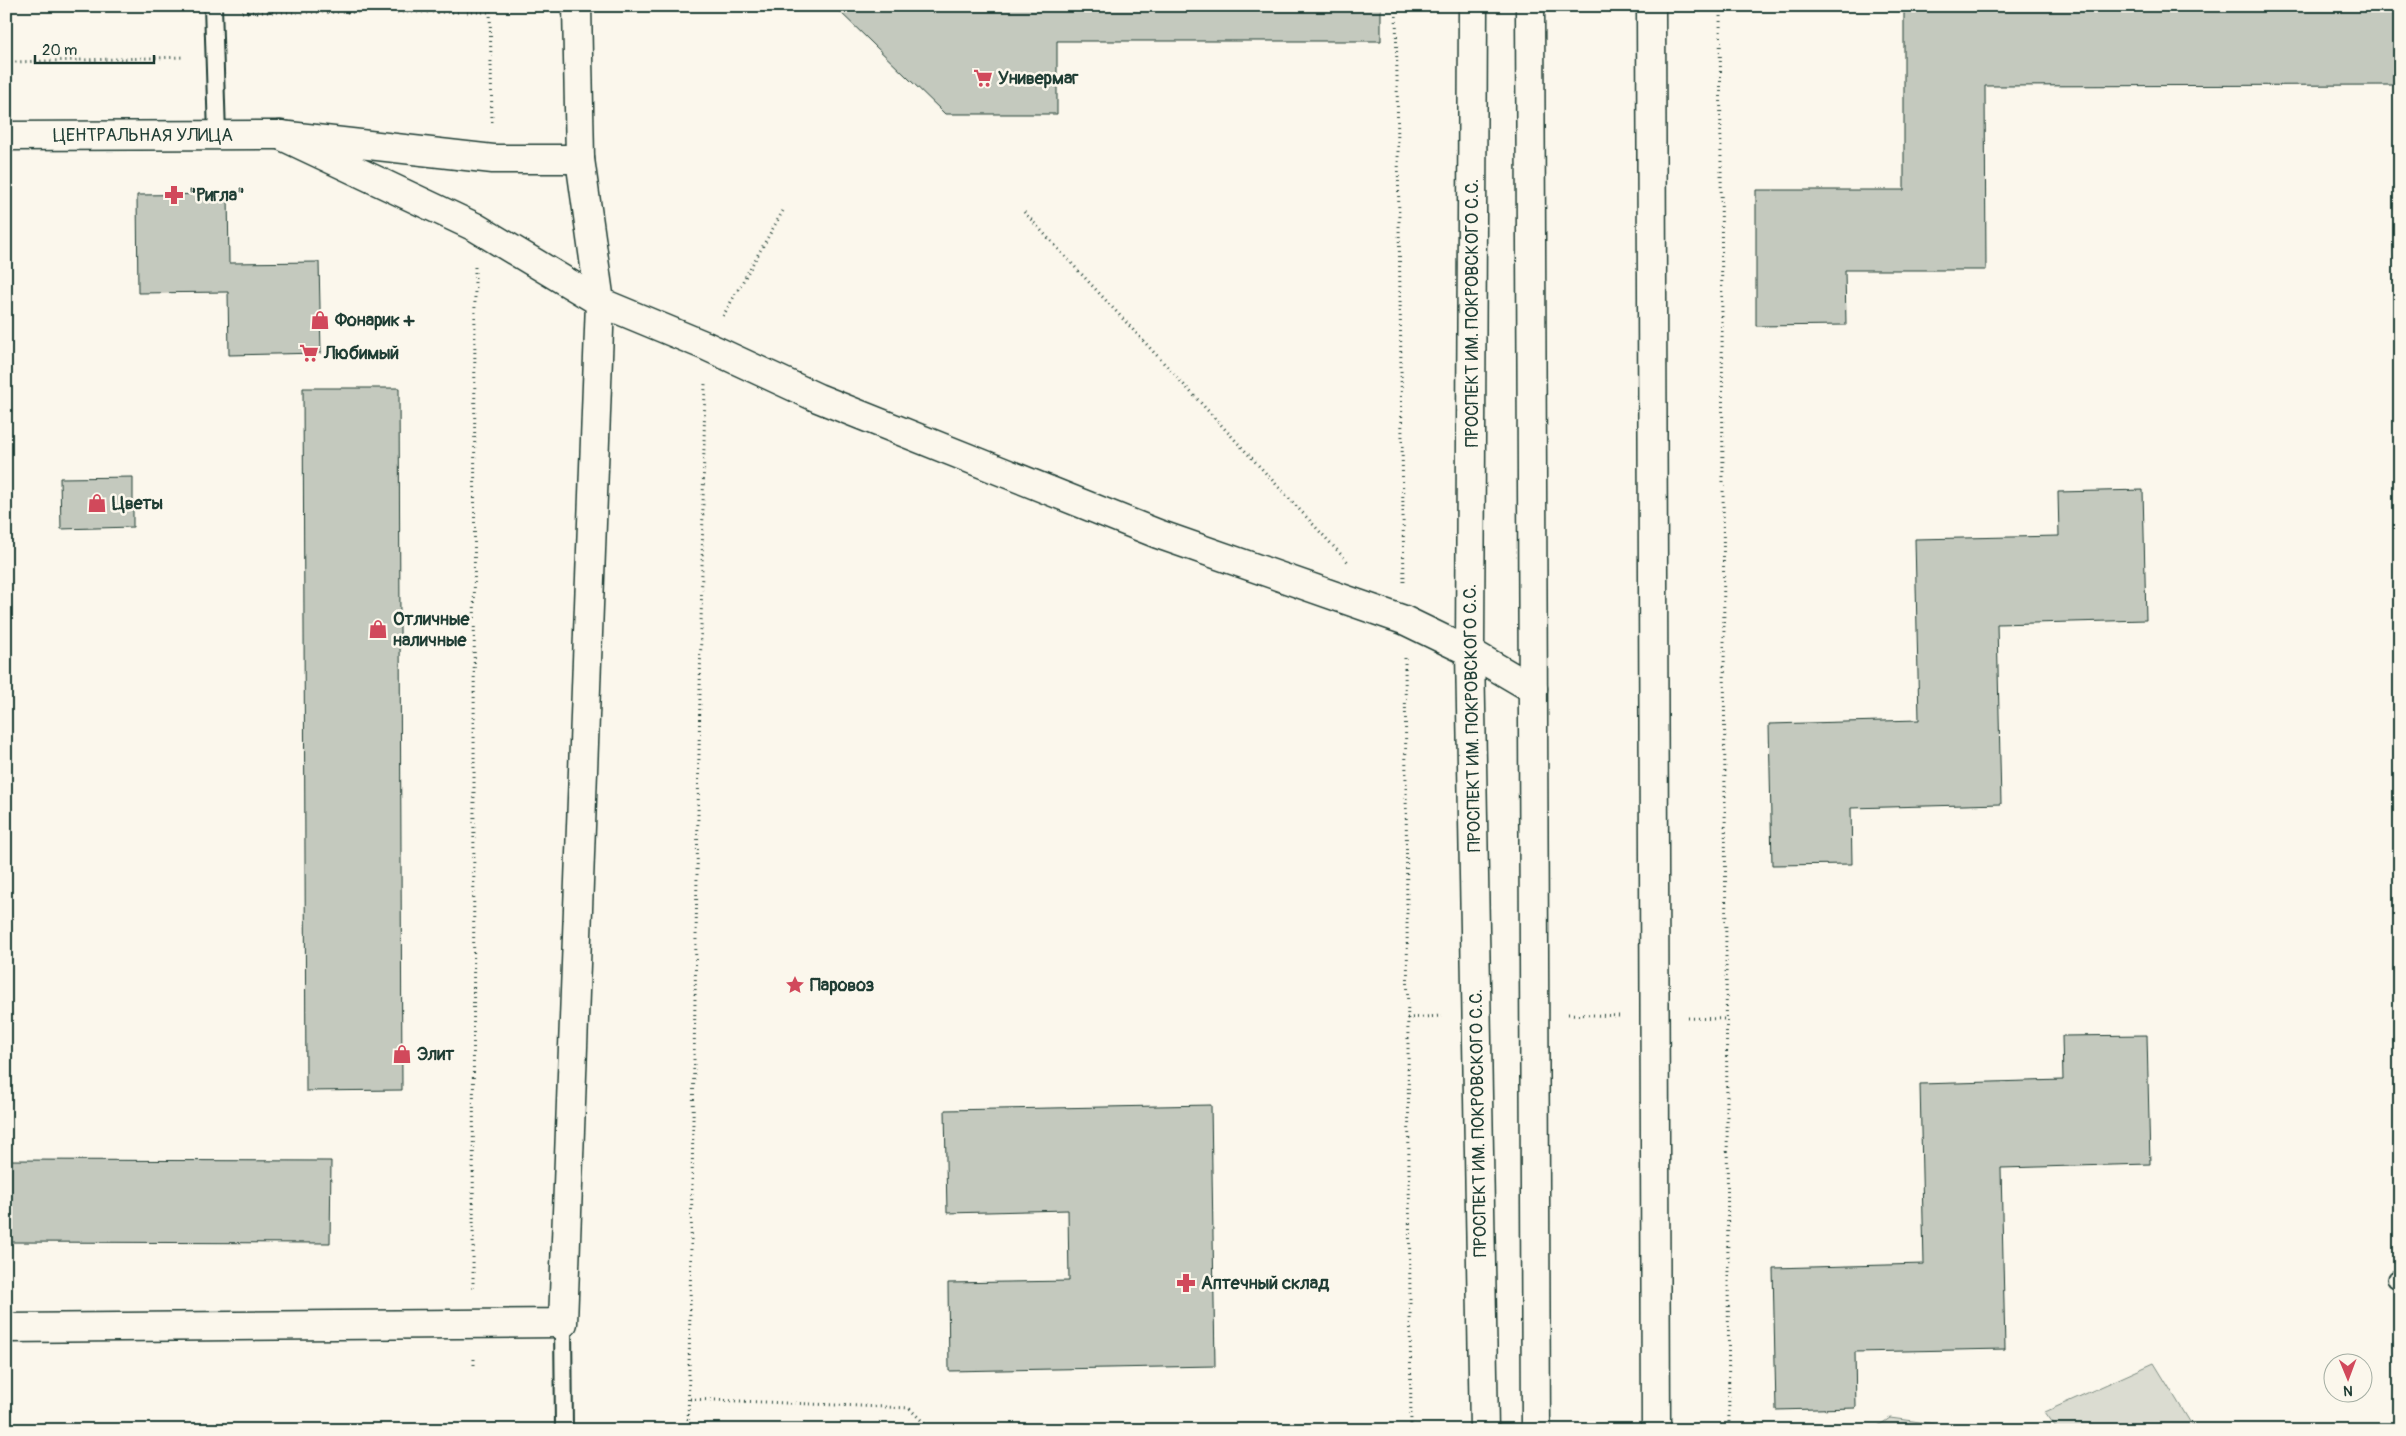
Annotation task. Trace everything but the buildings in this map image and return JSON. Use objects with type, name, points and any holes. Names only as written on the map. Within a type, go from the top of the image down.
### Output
[{"type":"street","points":[[6,1328],[563,1323],[600,302],[580,159],[577,6]]},
{"type":"street","name":"ПРОСПЕКТ ИМ. ПОКРОВСКОГО С.С.","points":[[1473,6],[1470,652],[1484,1430]]},
{"type":"street","points":[[1530,6],[1536,1430]]},
{"type":"street","points":[[1651,6],[1656,1430]]},
{"type":"street","name":"ЦЕНТРАЛЬНАЯ УЛИЦА","points":[[6,136],[280,135],[493,159],[580,159]]},
{"type":"street","points":[[280,135],[475,227],[600,302],[706,346],[818,398],[1149,530],[1404,620],[1470,652],[1533,689]]},
{"type":"lane","points":[[213,6],[217,135]]},
{"type":"lane","points":[[6,136],[6,149]]},
{"type":"lane","points":[[563,1323],[564,1430]]},
{"type":"path","points":[[490,6],[493,159]]},
{"type":"path","points":[[1396,6],[1404,620],[1411,1430]]},
{"type":"path","points":[[1720,6],[1729,1430]]},
{"type":"path","points":[[688,1430],[706,346],[784,209]]},
{"type":"path","points":[[1024,212],[1349,563]]},
{"type":"path","points":[[474,1323],[475,227]]},
{"type":"path","points":[[690,1399],[909,1408],[931,1430]]},
{"type":"shaded area","points":[[2154,1363],[2195,1430],[2058,1430],[2045,1412]]},
{"type":"shaded area","points":[[1890,1418],[1935,1424],[1936,1430],[1872,1430]]},
{"type":"place","name":"Универмаг","points":[[983,78]]},
{"type":"place","name":"\"Ригла\"","points":[[174,195]]},
{"type":"place","name":"Фонарик +","points":[[320,320]]},
{"type":"place","name":"Любимый","points":[[309,353]]},
{"type":"place","name":"Цветы","points":[[97,503]]},
{"type":"place","name":"Отличные наличные","points":[[378,629]]},
{"type":"place","name":"Паровоз","points":[[795,985]]},
{"type":"place","name":"Элит","points":[[402,1054]]},
{"type":"place","name":"Аптечный склад","points":[[1186,1283]]}]
